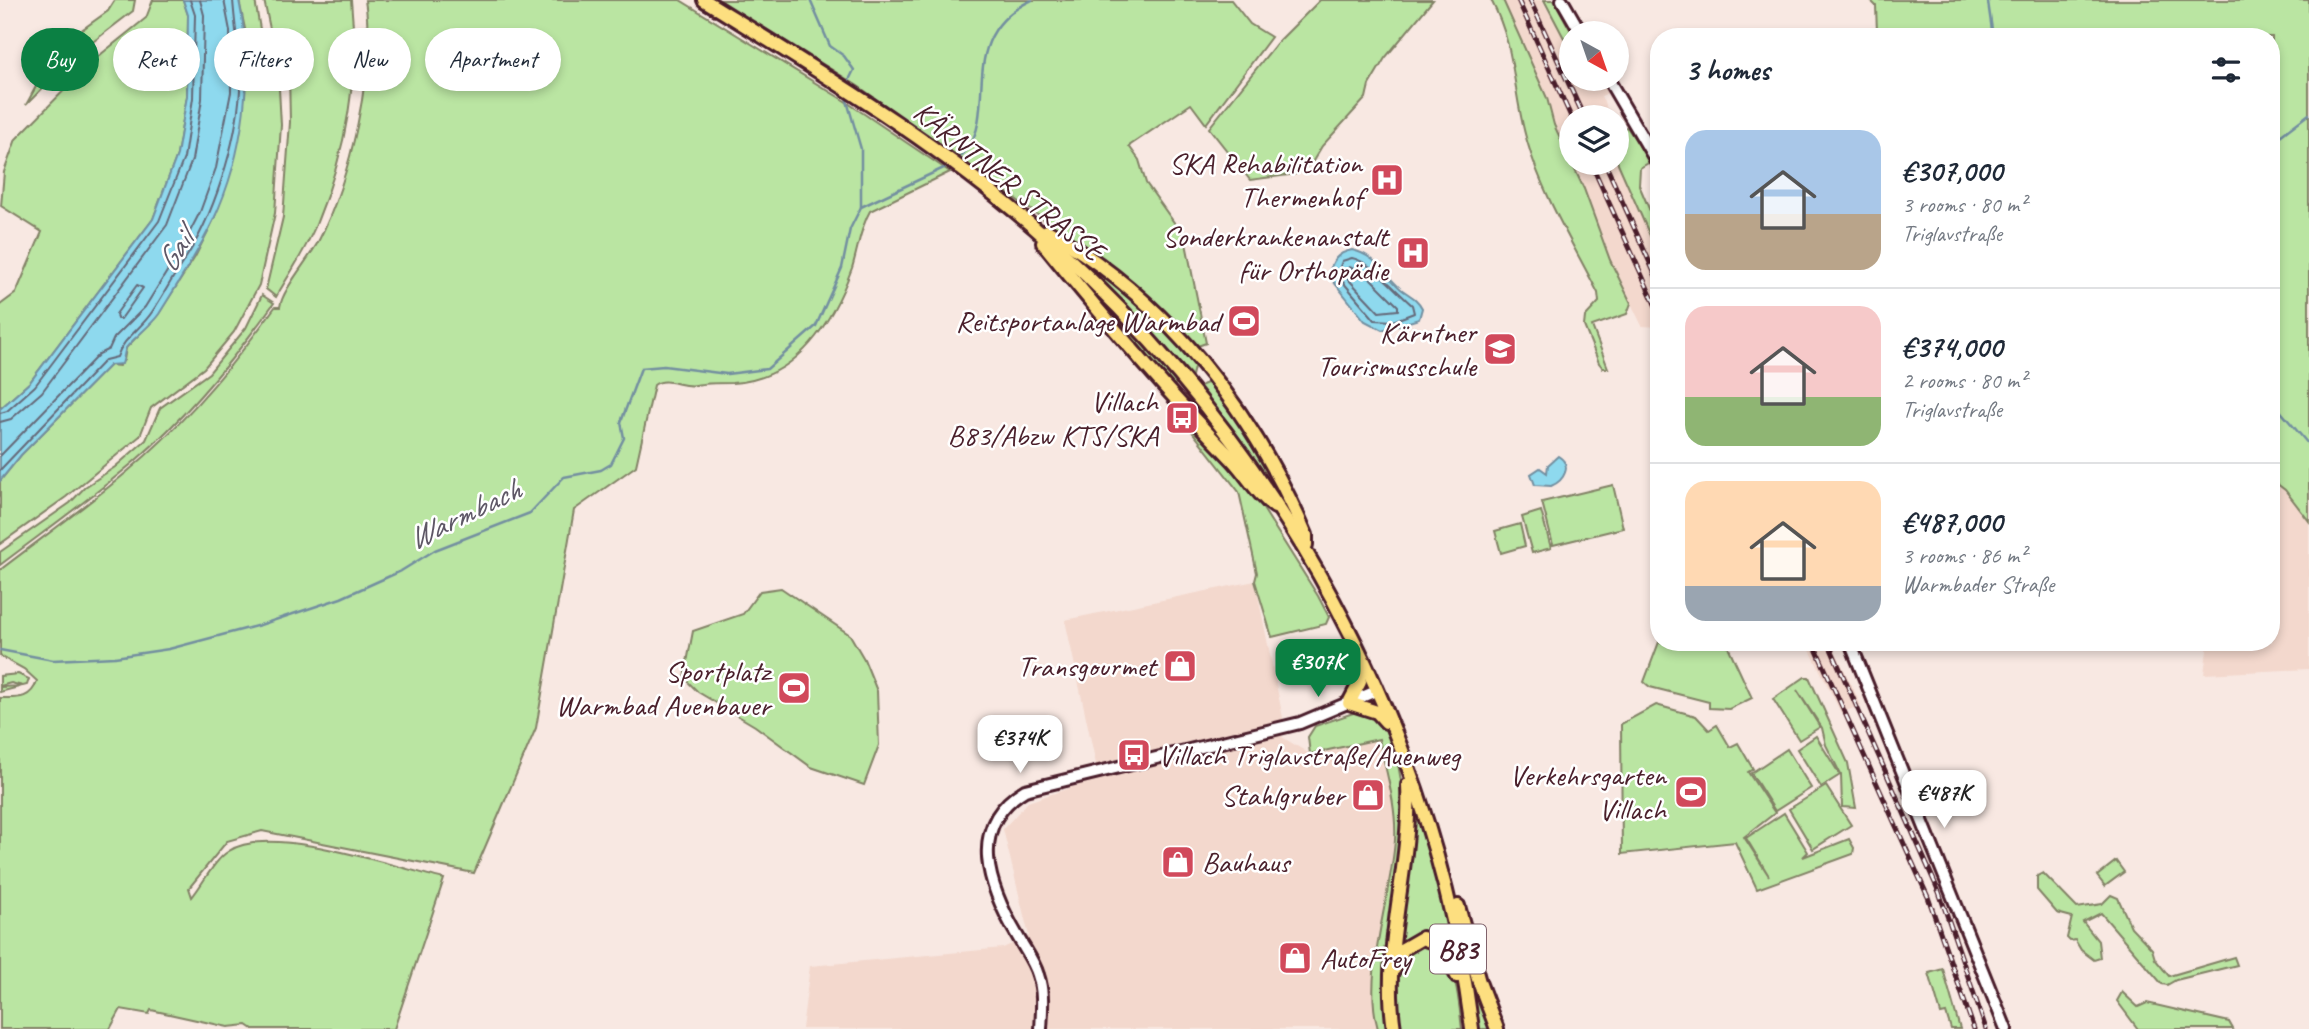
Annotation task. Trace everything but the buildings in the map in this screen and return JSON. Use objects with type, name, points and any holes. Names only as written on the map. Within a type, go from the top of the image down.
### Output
[{"type":"main road","name":"KÄRNTNER STRASSE","points":[[704,0],[856,95],[938,152],[1022,217],[1083,272],[1177,370],[1258,474],[1335,601],[1376,691],[1408,771],[1444,879],[1472,1024]]},
{"type":"main road","points":[[1022,217],[1161,382],[1248,475],[1265,500],[1283,514]]},
{"type":"main road","points":[[1022,217],[1064,241],[1124,285],[1193,351],[1236,408],[1278,477],[1306,535],[1307,551]]},
{"type":"main road","points":[[1359,652],[1360,682],[1349,703],[1377,712],[1391,728]]},
{"type":"main road","points":[[1394,1029],[1389,965],[1407,842],[1408,771]]},
{"type":"main road","points":[[1444,879],[1455,896],[1479,982],[1497,1029]]},
{"type":"main road","points":[[1390,986],[1403,949],[1422,938],[1431,939],[1442,945],[1454,964],[1462,1009],[1472,1024]]},
{"type":"street","points":[[1562,0],[1574,21]]},
{"type":"street","points":[[1615,91],[1650,151]]},
{"type":"street","points":[[1854,651],[2006,1029]]},
{"type":"street","points":[[1041,1029],[1039,976],[1004,911],[988,867],[988,839],[992,825],[1006,804],[1025,790],[1300,723],[1376,691]]},
{"type":"shaded area","points":[[1503,0],[1542,0],[1559,29],[1559,91],[1608,93],[1601,96],[1605,105],[1559,105],[1559,136],[1547,98]]},
{"type":"shaded area","points":[[1577,175],[1623,175],[1650,236],[1650,326],[1642,326],[1610,260]]},
{"type":"shaded area","points":[[2280,487],[2309,521],[2309,669],[2204,674],[2207,651],[2280,651]]},
{"type":"shaded area","points":[[1255,581],[1283,718],[1282,737],[1310,754],[1379,738],[1394,807],[1395,840],[1378,951],[1378,1029],[802,1029],[810,966],[1003,948],[1029,936],[1003,829],[1028,802],[1099,778],[1065,620]]},
{"type":"shaded area","points":[[1810,651],[1835,651],[1861,705],[1841,713]]},
{"type":"green space","points":[[115,0],[135,0],[133,11],[99,37],[99,28],[84,28],[108,11]]},
{"type":"green space","points":[[153,0],[183,0],[188,15],[188,28],[134,28],[146,18]]},
{"type":"green space","points":[[239,0],[255,0],[260,28],[245,28]]},
{"type":"green space","points":[[264,0],[351,0],[353,28],[328,28],[328,91],[351,91],[343,140],[313,232],[276,297],[266,289],[283,217],[290,122],[289,91],[314,91],[314,28],[270,28]]},
{"type":"green space","points":[[365,0],[680,0],[845,101],[950,172],[870,211],[861,231],[852,268],[834,309],[809,345],[793,360],[775,372],[755,379],[732,383],[690,385],[664,382],[654,385],[636,466],[574,510],[536,728],[474,873],[262,831],[227,841],[189,888],[192,897],[214,866],[229,851],[248,844],[273,842],[334,850],[444,879],[394,1029],[253,1029],[247,1025],[228,1027],[151,1010],[149,1014],[121,1009],[110,1029],[0,1029],[0,698],[27,695],[37,681],[24,669],[0,656],[0,570],[97,497],[149,453],[207,393],[275,307],[280,307],[330,217],[350,156],[363,91],[411,91],[411,28],[367,28]]},
{"type":"green space","points":[[720,0],[1231,0],[1250,24],[1271,37],[1206,124],[1191,104],[1129,146],[1139,160],[1146,183],[1185,238],[1206,343],[1195,347],[1183,334],[1178,320],[1167,321],[1118,273],[858,86]]},
{"type":"green space","points":[[1320,0],[1433,0],[1385,58],[1369,85],[1366,98],[1322,146],[1313,161],[1296,174],[1250,180],[1209,128],[1276,44]]},
{"type":"green space","points":[[1491,0],[1503,0],[1547,98],[1559,136],[1559,175],[1577,175],[1610,260],[1631,303],[1627,314],[1592,326],[1608,368],[1603,368],[1599,363],[1584,326],[1585,317],[1599,302],[1598,293],[1533,161],[1522,123],[1510,53]]},
{"type":"green space","points":[[1544,0],[1554,0],[1565,21],[1559,21],[1559,28]]},
{"type":"green space","points":[[1870,0],[2309,0],[2309,521],[2280,486],[2280,28],[1877,28],[1876,6]]},
{"type":"green space","points":[[113,45],[113,91],[187,91],[177,155],[153,219],[30,382],[0,409],[0,305],[16,293],[42,232],[1,206],[4,172],[16,139],[63,91],[99,91],[99,56]]},
{"type":"green space","points":[[34,91],[40,91],[26,105]]},
{"type":"green space","points":[[239,91],[279,91],[281,125],[275,213],[259,285],[234,332],[204,368],[151,408],[140,436],[66,497],[0,544],[0,481],[21,455],[110,365],[119,366],[124,360],[126,348],[158,315],[195,257],[214,219],[231,171]]},
{"type":"green space","points":[[1629,130],[1650,162],[1640,168],[1639,185],[1650,211],[1650,236],[1623,175],[1629,175]]},
{"type":"green space","points":[[1076,253],[1140,303],[1195,363],[1192,376]]},
{"type":"green space","points":[[1082,280],[1120,316],[1180,384],[1170,385]]},
{"type":"green space","points":[[262,295],[274,303],[226,366],[174,424],[120,474],[0,565],[0,552],[70,503],[85,487],[115,467],[146,440],[160,408],[209,373],[246,328]]},
{"type":"green space","points":[[1214,384],[1239,417],[1278,488],[1273,486],[1200,386]]},
{"type":"green space","points":[[1162,393],[1165,393],[1204,439],[1238,469],[1318,596],[1329,617],[1326,624],[1272,637],[1255,581],[1257,573],[1239,492]]},
{"type":"green space","points":[[1613,485],[1623,528],[1553,545],[1542,502]]},
{"type":"green space","points":[[1541,511],[1551,548],[1532,553],[1522,517]]},
{"type":"green space","points":[[1520,524],[1525,546],[1501,553],[1495,531]]},
{"type":"green space","points":[[781,588],[850,635],[864,659],[877,691],[879,745],[864,785],[811,767],[755,726],[698,692],[684,678],[693,631],[743,614],[760,591]]},
{"type":"green space","points":[[1656,651],[1730,651],[1752,698],[1729,709],[1709,708],[1709,702],[1650,687],[1644,682]]},
{"type":"green space","points":[[18,674],[29,679],[27,685],[0,692],[0,687],[23,686],[11,683],[0,686],[0,676]]},
{"type":"green space","points":[[1809,677],[1848,763],[1856,808],[1842,807],[1841,775],[1826,745],[1822,728],[1797,690],[1820,727],[1799,740],[1773,699]]},
{"type":"green space","name":"Verkehrsgarten Villach","points":[[1656,705],[1696,716],[1709,730],[1717,725],[1730,747],[1738,743],[1753,769],[1748,772],[1775,813],[1744,837],[1769,876],[1746,838],[1784,813],[1808,852],[1803,857],[1849,839],[1854,848],[1853,854],[1757,889],[1735,842],[1622,854],[1621,724]]},
{"type":"green space","points":[[1359,711],[1375,717],[1389,736],[1399,770],[1403,799],[1401,856],[1384,970],[1384,1000],[1389,1029],[1378,1029],[1373,984],[1395,840],[1393,802],[1379,739],[1310,754],[1308,737],[1315,726]]},
{"type":"green space","points":[[1816,736],[1840,775],[1821,787],[1797,749]]},
{"type":"green space","points":[[1787,749],[1811,788],[1775,811],[1751,773]]},
{"type":"green space","points":[[1826,786],[1851,825],[1813,849],[1789,809]]},
{"type":"green space","points":[[1414,803],[1447,919],[1451,946],[1441,940],[1397,949]]},
{"type":"green space","points":[[2116,861],[2124,872],[2105,886],[2097,876]]},
{"type":"green space","points":[[2043,873],[2077,908],[2102,904],[2111,895],[2118,898],[2131,927],[2152,949],[2155,959],[2169,976],[2234,957],[2237,965],[2176,980],[2167,985],[2162,984],[2101,913],[2083,922],[2098,941],[2100,958],[2094,960],[2081,950],[2075,940],[2070,941],[2067,938],[2072,917],[2057,913],[2037,890],[2037,876]]},
{"type":"green space","points":[[1420,944],[1433,947],[1449,964],[1457,990],[1462,1029],[1401,1029],[1396,1006],[1396,982],[1403,960]]},
{"type":"green space","points":[[1943,969],[1960,1029],[1951,1029],[1946,1013],[1941,1014],[1929,973]]},
{"type":"green space","points":[[1473,979],[1492,1029],[1479,1029]]},
{"type":"green space","points":[[2122,992],[2138,1007],[2147,1003],[2229,1022],[2233,1029],[2138,1029],[2117,1001]]},
{"type":"water","name":"Gail","points":[[183,0],[239,0],[244,28],[214,28],[214,91],[246,91],[239,140],[224,195],[188,268],[156,319],[126,348],[122,364],[110,365],[21,455],[0,481],[0,409],[30,382],[153,219],[177,155],[187,91],[200,91],[200,28],[188,28],[188,15]]},
{"type":"water","points":[[1352,250],[1374,261],[1418,302],[1422,308],[1419,319],[1382,330],[1365,321],[1329,276],[1336,258]]},
{"type":"water","points":[[1558,456],[1566,468],[1563,477],[1551,486],[1535,485],[1531,474],[1540,468],[1547,473],[1548,465]]},
{"type":"waterway","points":[[810,0],[830,46],[844,56],[854,70],[847,84]]},
{"type":"waterway","name":"Warmbach","points":[[956,160],[971,144],[978,125],[984,58],[992,37],[1006,17],[1032,0]]},
{"type":"waterway","points":[[1988,2],[1992,28]]},
{"type":"waterway","points":[[845,94],[861,149],[861,207]]},
{"type":"waterway","points":[[2280,136],[2309,114]]},
{"type":"waterway","name":"Warmbach","points":[[0,650],[53,660],[115,657],[169,649],[260,625],[341,598],[401,571],[435,550],[530,513],[564,477],[601,470],[611,464],[624,438],[621,422],[641,368],[664,366],[727,374],[767,369],[816,326],[842,268],[850,229],[861,207],[948,166]]},
{"type":"waterway","points":[[2280,411],[2309,445]]},
{"type":"railway","points":[[1518,0],[1566,105]]},
{"type":"railway","points":[[1530,0],[1578,105]]},
{"type":"railway","points":[[1596,175],[1650,293]]},
{"type":"railway","points":[[1610,175],[1650,263]]},
{"type":"railway","points":[[1817,651],[1928,897],[1974,1029]]},
{"type":"railway","points":[[1832,651],[1939,892],[1986,1029]]},
{"type":"place","name":"SKA Rehabilitation Thermenhof","points":[[1387,180]]},
{"type":"place","name":"Sonderkrankenanstalt für Orthopädie","points":[[1413,253]]},
{"type":"place","name":"Reitsportanlage Warmbad","points":[[1244,321]]},
{"type":"place","name":"Kärntner Tourismusschule","points":[[1500,349]]},
{"type":"place","name":"Villach B83/Abzw KTS/SKA","points":[[1182,418]]},
{"type":"place","name":"Transgourmet","points":[[1180,666]]},
{"type":"place","name":"Sportplatz Warmbad Auenbauer","points":[[794,688]]},
{"type":"place","name":"Villach Triglavstraße/Auenweg","points":[[1134,755]]},
{"type":"place","name":"Verkehrsgarten Villach","points":[[1691,792]]},
{"type":"place","name":"Stahlgruber","points":[[1368,795]]},
{"type":"place","name":"Bauhaus","points":[[1178,862]]},
{"type":"place","name":"AutoFrey","points":[[1295,958]]}]
